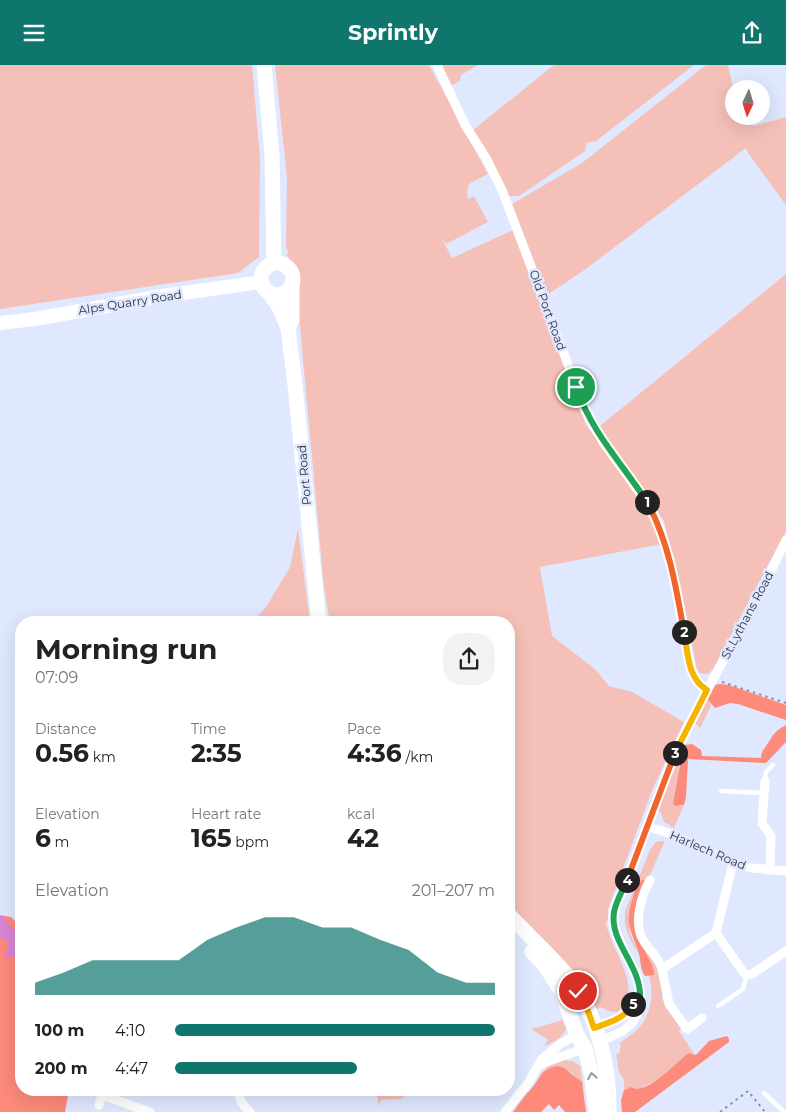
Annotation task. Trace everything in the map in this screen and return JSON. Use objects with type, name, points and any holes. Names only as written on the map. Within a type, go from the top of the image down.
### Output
[{"type":"main road","points":[[264,65],[272,155],[274,263]]},
{"type":"main road","points":[[274,263],[284,264],[292,271],[292,286],[285,294],[274,295],[265,288],[262,271],[274,263]]},
{"type":"main road","name":"Port Road","points":[[288,328],[292,320],[292,286]]},
{"type":"main road","name":"Port Road","points":[[265,288],[279,307],[288,328],[318,616]]},
{"type":"main road","points":[[515,921],[568,977],[586,1006],[596,1112]]},
{"type":"main road","points":[[515,933],[536,956],[554,981],[589,1038],[606,1073],[612,1106]]},
{"type":"street","name":"Old Port Road","points":[[436,65],[465,125],[486,158],[502,190],[586,412],[603,442],[647,503],[660,527],[673,574],[691,668],[696,681],[707,690]]},
{"type":"street","name":"Alps Quarry Road","points":[[0,323],[35,319],[162,296],[265,288]]},
{"type":"street","name":"St.Lythans Road","points":[[707,690],[786,540]]},
{"type":"street","points":[[505,1112],[541,1064],[542,1059],[560,1044],[619,1034],[632,1023],[642,1005],[637,975],[616,934],[614,913],[675,753],[707,690]]},
{"type":"street","points":[[765,781],[762,823],[771,836],[770,870]]},
{"type":"street","name":"Harlech Road","points":[[647,826],[677,836],[733,863],[752,868],[786,871]]},
{"type":"street","points":[[662,969],[716,933],[733,863]]},
{"type":"street","points":[[650,879],[642,897],[639,930],[644,942],[656,957],[662,969],[669,1004],[687,1029],[702,1018]]},
{"type":"street","points":[[716,933],[747,975],[752,974],[786,951]]},
{"type":"street","points":[[541,1064],[589,1038],[627,1014],[640,997]]},
{"type":"street","points":[[99,1105],[102,1096]]},
{"type":"street","points":[[110,1096],[150,1112]]},
{"type":"street","points":[[239,1096],[242,1103],[250,1112]]},
{"type":"lane","points":[[765,781],[766,772],[773,765]]},
{"type":"lane","points":[[721,791],[764,793]]},
{"type":"lane","points":[[718,1006],[743,989],[747,975]]},
{"type":"lane","points":[[764,1093],[784,1112]]},
{"type":"path","points":[[712,680],[786,703]]},
{"type":"path","points":[[720,1112],[748,1091],[765,1112]]},
{"type":"shaded area","points":[[0,65],[252,65],[260,158],[259,257],[238,273],[0,309]]},
{"type":"shaded area","points":[[275,65],[429,65],[488,174],[469,184],[467,192],[468,199],[474,196],[488,222],[446,244],[441,237],[452,258],[513,230],[586,425],[648,512],[662,544],[540,567],[552,636],[595,669],[609,686],[632,692],[684,722],[653,788],[608,909],[608,920],[606,923],[628,981],[628,993],[625,1003],[617,1012],[608,1011],[601,1007],[597,1009],[591,998],[593,993],[582,975],[576,975],[515,911],[515,616],[329,616],[324,588],[297,294],[299,281],[295,268],[286,254],[289,253],[286,247],[287,177]]},
{"type":"shaded area","points":[[440,65],[478,65],[461,75],[460,81],[452,85],[447,81]]},
{"type":"shaded area","points":[[554,65],[694,65],[596,141],[586,143],[585,151],[519,196],[509,196],[473,130]]},
{"type":"shaded area","points":[[706,65],[728,65],[731,80],[725,80],[725,125],[770,125],[770,122],[786,117],[786,205],[746,148],[583,271],[547,295],[512,204],[582,163]]},
{"type":"shaded area","points":[[786,274],[786,531],[713,669],[709,673],[700,673],[697,669],[664,521],[612,448],[600,426]]},
{"type":"shaded area","points":[[298,528],[309,616],[258,616],[266,607],[290,567]]},
{"type":"shaded area","points":[[714,685],[729,685],[786,705],[786,720],[738,704],[730,703],[715,708],[708,700],[709,694]]},
{"type":"shaded area","points":[[708,697],[711,706],[700,728],[696,724],[696,720]]},
{"type":"shaded area","points":[[786,725],[786,742],[766,763],[688,759],[684,805],[675,806],[673,803],[680,765],[678,754],[685,745],[692,744],[701,750],[702,756],[761,758],[773,735]]},
{"type":"shaded area","points":[[678,757],[679,776],[673,803],[681,807],[684,805],[674,828],[664,822],[660,811],[657,811]]},
{"type":"shaded area","points":[[665,841],[649,877],[633,896],[628,911],[630,933],[639,954],[627,931],[625,911],[650,850],[655,843]]},
{"type":"shaded area","points":[[642,880],[646,881],[641,889],[643,945],[653,967],[654,975],[645,976],[631,933],[629,920],[630,906],[637,886]]},
{"type":"shaded area","points":[[0,915],[11,917],[15,921],[15,1096],[68,1096],[65,1112],[0,1112]]},
{"type":"shaded area","points":[[0,916],[4,917],[11,928],[15,929],[15,958],[12,955],[9,958],[5,958],[4,955],[7,952],[8,942],[0,938]]},
{"type":"shaded area","points":[[642,946],[656,965],[662,989],[662,999],[680,1024],[681,1028],[679,1031],[694,1054],[689,1053],[660,1078],[639,1089],[627,1088],[624,1090],[624,1080],[619,1072],[616,1054],[619,1054],[621,1045],[619,1044],[636,1031],[646,1017],[651,995],[650,980],[640,956]]},
{"type":"shaded area","points":[[562,1019],[566,1028],[563,1034],[555,1041],[544,1046],[548,1040],[531,1029],[560,1021]]},
{"type":"shaded area","points":[[727,1036],[729,1042],[635,1112],[622,1112],[621,1100],[624,1090],[631,1087],[637,1089],[653,1083],[689,1053],[696,1055],[709,1041]]},
{"type":"shaded area","points":[[566,1058],[567,1061],[573,1061],[580,1066],[584,1090],[580,1081],[570,1071],[539,1076],[549,1065]]},
{"type":"shaded area","points":[[558,1066],[564,1068],[582,1082],[586,1112],[565,1112],[559,1105],[554,1110],[549,1104],[541,1112],[513,1112],[544,1072]]},
{"type":"shaded area","points":[[377,1096],[405,1096],[401,1099],[381,1100],[379,1105]]},
{"type":"route","points":[[576,387],[593,426],[640,491],[660,527],[678,596],[693,675],[699,685],[707,690],[675,753],[634,865],[614,913],[616,934],[637,975],[640,997],[627,1014],[594,1028],[578,991]]}]
